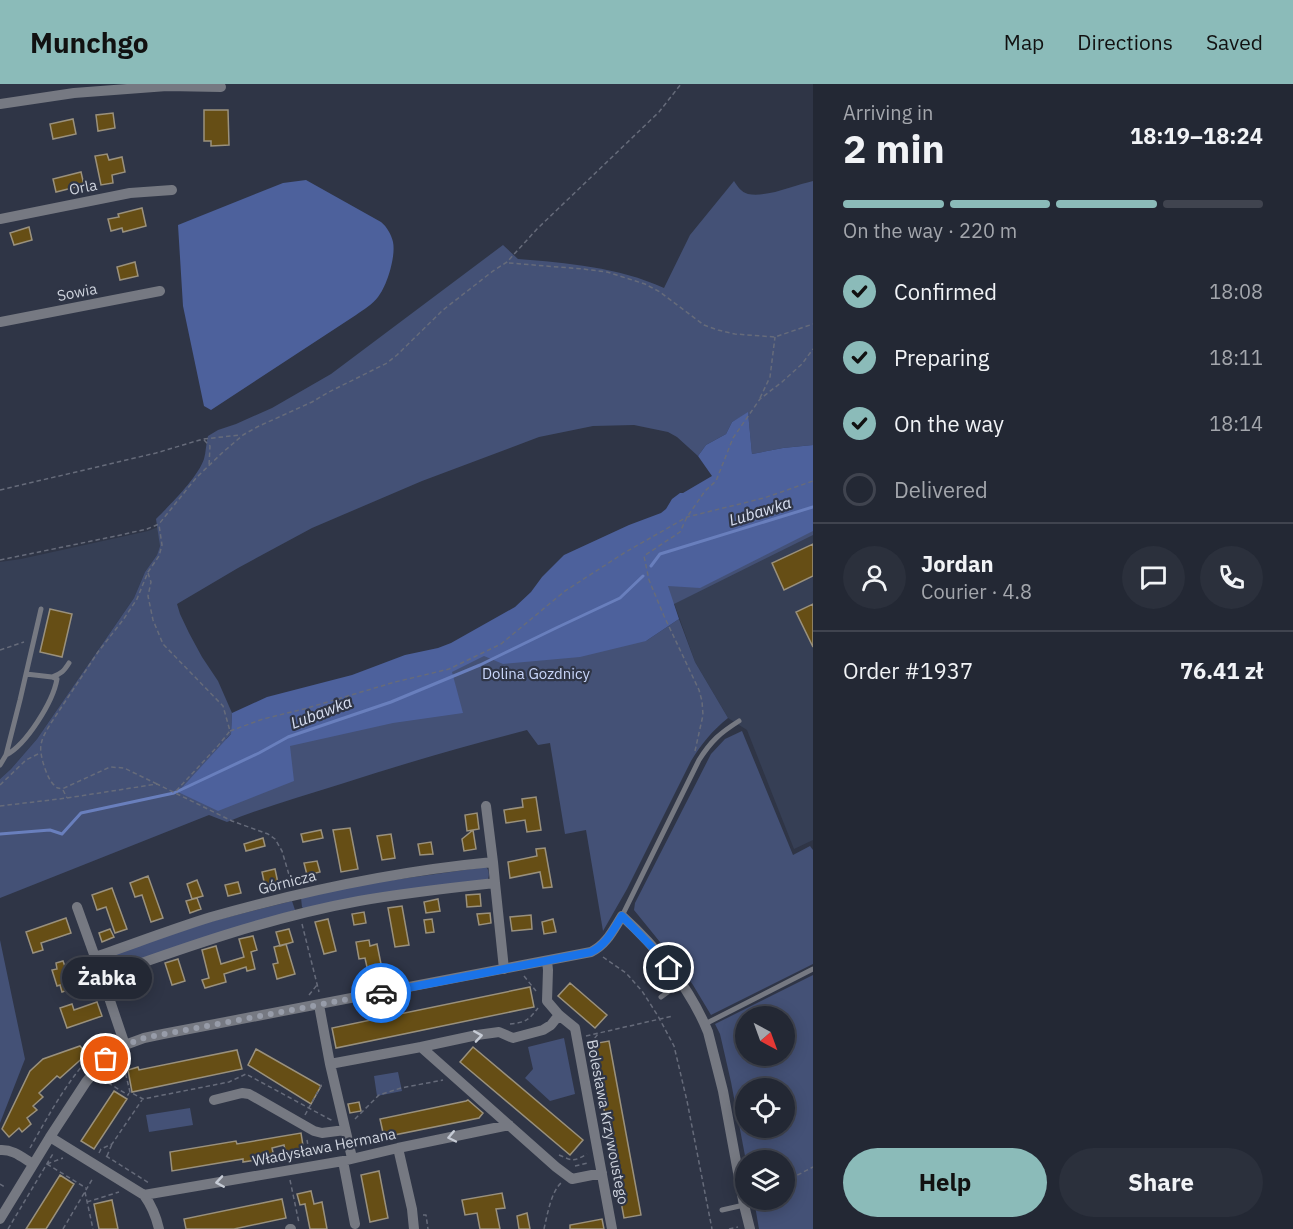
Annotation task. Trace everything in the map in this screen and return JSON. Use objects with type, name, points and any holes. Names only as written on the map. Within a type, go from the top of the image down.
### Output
[{"type":"street","points":[[0,104],[74,93],[166,86],[221,87]]},
{"type":"street","name":"Orla","points":[[0,219],[130,193],[172,190]]},
{"type":"street","name":"Sowia","points":[[0,322],[160,291]]},
{"type":"street","points":[[486,806],[504,969]]},
{"type":"street","name":"Górnicza","points":[[95,957],[209,918],[295,895],[401,874],[493,862]]},
{"type":"street","points":[[102,977],[179,949],[300,915],[379,898],[495,883]]},
{"type":"street","points":[[295,895],[300,915]]},
{"type":"street","points":[[77,908],[125,1045]]},
{"type":"street","points":[[0,1219],[50,1137],[91,1076],[106,1059],[125,1045],[144,1038],[319,999],[504,969],[593,951],[606,941],[622,916],[655,950],[694,1003],[705,1024],[723,1091],[735,1156]]},
{"type":"street","points":[[547,961],[547,1001]]},
{"type":"street","points":[[319,999],[330,1064],[345,1128],[355,1224]]},
{"type":"street","name":"Bolesława Krzywoustego","points":[[547,1001],[558,1015],[575,1028],[612,1229]]},
{"type":"street","points":[[330,1064],[477,1035],[499,1032],[513,1038],[543,1030],[551,1025],[558,1015]]},
{"type":"street","points":[[421,1047],[572,1179],[602,1173]]},
{"type":"street","points":[[214,1100],[242,1093],[249,1094],[314,1131],[322,1133],[345,1128]]},
{"type":"street","name":"Władysława Hermana","points":[[144,1195],[347,1160],[509,1125]]},
{"type":"street","points":[[50,1137],[97,1163],[144,1195],[157,1218],[159,1229]]},
{"type":"street","points":[[398,1148],[412,1209],[414,1229]]},
{"type":"street","points":[[0,1150],[5,1149],[33,1164]]},
{"type":"street","points":[[744,1210],[746,1228]]},
{"type":"lane","points":[[0,765],[6,755],[41,609]]},
{"type":"lane","points":[[26,674],[52,677],[59,675],[69,663]]},
{"type":"lane","points":[[6,755],[11,753],[31,732],[50,700],[57,680],[52,677]]},
{"type":"lane","points":[[622,916],[699,760],[711,743],[739,721]]},
{"type":"lane","points":[[705,1024],[813,969]]},
{"type":"lane","points":[[661,997],[680,983]]},
{"type":"lane","points":[[722,1210],[735,1207]]},
{"type":"path","points":[[0,560],[147,529],[159,524],[196,478],[243,435],[257,426],[312,402],[387,363],[397,355],[443,310],[507,262],[537,229],[659,112],[681,84]]},
{"type":"path","points":[[507,262],[607,272],[645,284],[679,305],[704,325],[735,334],[775,337],[813,324]]},
{"type":"path","points":[[699,760],[695,749],[703,715],[702,700],[649,580],[645,556],[680,532],[705,491],[716,481],[733,438],[760,399],[770,377],[775,337]]},
{"type":"path","points":[[760,399],[801,364],[813,349]]},
{"type":"path","points":[[0,490],[156,453],[203,439],[243,435]]},
{"type":"path","points":[[203,439],[210,446],[209,466]]},
{"type":"path","points":[[174,793],[230,731],[263,719],[395,681],[449,669],[501,644],[565,591],[624,552],[687,518],[764,498],[813,481]]},
{"type":"path","points":[[159,524],[162,545],[159,556],[148,572],[137,598],[98,652],[44,735],[41,753],[49,779],[55,787],[62,789],[110,767],[124,768],[232,821],[268,834],[275,839],[282,851],[295,895]]},
{"type":"path","points":[[148,572],[151,582],[148,596],[153,620],[164,644],[223,706],[230,731]]},
{"type":"path","points":[[0,650],[34,640]]},
{"type":"path","points":[[0,785],[26,760],[41,753]]},
{"type":"path","points":[[0,806],[157,784]]},
{"type":"path","points":[[62,789],[67,798]]},
{"type":"path","points":[[300,915],[319,999]]},
{"type":"path","points":[[593,951],[626,973],[642,991],[674,1046],[712,1229]]},
{"type":"path","points":[[520,971],[547,1001]]},
{"type":"path","points":[[309,996],[317,984]]},
{"type":"path","points":[[576,1038],[673,1016]]},
{"type":"path","points":[[123,1061],[130,1092],[143,1099],[106,1156],[154,1188]]},
{"type":"path","points":[[345,1128],[379,1095],[447,1079]]},
{"type":"path","points":[[98,1084],[105,1081],[128,1095],[130,1092]]},
{"type":"path","points":[[300,1123],[324,1081]]},
{"type":"path","points":[[27,1153],[46,1120]]},
{"type":"path","points":[[304,1157],[309,1151],[307,1140]]},
{"type":"path","points":[[63,1229],[86,1190],[101,1149],[112,1144]]},
{"type":"path","points":[[8,1229],[56,1149]]},
{"type":"path","points":[[556,1157],[559,1155],[571,1161],[597,1149]]},
{"type":"path","points":[[47,1164],[68,1156]]},
{"type":"path","points":[[47,1164],[86,1190]]},
{"type":"path","points":[[795,1176],[813,1167]]},
{"type":"path","points":[[288,1171],[294,1228]]},
{"type":"path","points":[[544,1229],[557,1186],[569,1176]]},
{"type":"path","points":[[0,1184],[6,1189]]},
{"type":"path","points":[[86,1190],[93,1229]]},
{"type":"path","points":[[87,1202],[123,1191]]},
{"type":"path","points":[[426,1215],[428,1229]]},
{"type":"path","points":[[729,1229],[746,1228]]},
{"type":"shaded area","points":[[306,180],[381,222],[387,228],[394,248],[385,286],[376,300],[365,309],[211,410],[204,406],[183,306],[178,225],[283,183]]},
{"type":"shaded area","name":"Dolina Gozdnicy","points":[[748,412],[752,454],[813,445],[813,531],[700,588],[668,586],[679,619],[646,641],[580,657],[503,664],[484,656],[452,672],[463,713],[393,723],[290,746],[294,781],[218,811],[178,792],[231,734],[232,713],[267,697],[352,675],[405,655],[451,643],[515,607],[564,555],[661,513],[680,493],[712,476],[698,456],[706,445],[726,434],[732,422]]},
{"type":"shaded area","points":[[158,527],[160,546],[157,555],[145,572],[134,598],[37,739],[0,779],[0,562]]},
{"type":"shaded area","points":[[813,531],[813,840],[794,849],[747,730],[728,718],[695,662],[668,586]]},
{"type":"green space","points":[[734,181],[743,192],[755,195],[772,193],[813,181],[813,445],[752,454],[748,413],[732,422],[726,434],[706,445],[698,456],[668,432],[634,425],[593,426],[539,437],[422,481],[312,528],[177,604],[189,633],[218,681],[232,713],[231,734],[226,739],[478,643],[813,460],[813,535],[666,608],[646,641],[679,619],[695,662],[728,718],[708,738],[691,761],[627,889],[603,931],[586,830],[565,834],[550,743],[538,745],[527,730],[387,769],[227,822],[209,815],[0,898],[0,779],[37,739],[134,598],[160,546],[156,519],[196,474],[204,459],[208,436],[272,408],[331,374],[503,245],[518,259],[574,264],[611,271],[664,288],[690,235]]},
{"type":"green space","points":[[742,731],[793,855],[810,846],[813,850],[813,964],[711,1015],[677,963],[634,910],[635,903],[711,754],[725,739]]},
{"type":"green space","points":[[486,867],[489,873],[487,880],[304,909],[302,907],[301,898],[364,884]]},
{"type":"green space","points":[[292,901],[295,910],[108,970],[103,964],[103,958],[205,923]]},
{"type":"green space","points":[[0,940],[25,1059],[0,1123]]},
{"type":"green space","points":[[813,975],[813,1229],[759,1229],[756,1210],[795,1210],[795,1150],[744,1150],[742,1138],[795,1138],[795,1078],[735,1078],[735,1103],[720,1034],[715,1024],[735,1014],[735,1066],[795,1066],[795,1006],[751,1006]]},
{"type":"green space","points":[[564,1038],[575,1094],[550,1101],[525,1078],[533,1069],[528,1047]]},
{"type":"green space","points":[[398,1072],[402,1091],[377,1096],[374,1076]]},
{"type":"green space","points":[[190,1108],[193,1125],[149,1132],[146,1115]]},
{"type":"building","points":[[204,110],[228,110],[229,145],[211,146],[211,141],[204,141]]},
{"type":"building","points":[[113,113],[115,128],[98,131],[96,115]]},
{"type":"building","points":[[73,119],[76,134],[53,139],[50,124]]},
{"type":"building","points":[[107,154],[109,160],[122,157],[125,172],[112,175],[113,183],[101,185],[95,156]]},
{"type":"building","points":[[81,172],[84,185],[56,192],[53,179]]},
{"type":"building","points":[[142,208],[146,226],[123,232],[122,228],[111,231],[108,219]]},
{"type":"building","points":[[29,227],[32,240],[14,245],[10,233]]},
{"type":"building","points":[[135,262],[138,276],[120,280],[117,267]]},
{"type":"building","points":[[813,544],[813,576],[784,590],[772,563]]},
{"type":"building","points":[[813,604],[813,647],[796,612]]},
{"type":"building","points":[[50,609],[72,614],[62,657],[40,652]]},
{"type":"building","points":[[536,797],[541,830],[527,832],[525,820],[506,823],[504,810],[523,807],[522,799]]},
{"type":"building","points":[[477,813],[479,829],[467,831],[465,815]]},
{"type":"building","points":[[350,828],[358,869],[341,872],[333,830]]},
{"type":"building","points":[[321,830],[323,838],[303,842],[301,834]]},
{"type":"building","points":[[473,830],[476,849],[464,851],[462,839]]},
{"type":"building","points":[[391,834],[395,858],[382,860],[377,836]]},
{"type":"building","points":[[263,838],[265,846],[246,851],[244,844]]},
{"type":"building","points":[[431,842],[433,854],[420,855],[418,844]]},
{"type":"building","points":[[545,848],[552,887],[543,888],[540,872],[510,878],[508,862],[537,856],[536,849]]},
{"type":"building","points":[[317,861],[320,872],[307,875],[304,863]]},
{"type":"building","points":[[275,869],[278,883],[265,886],[262,872]]},
{"type":"building","points":[[148,876],[163,918],[151,922],[142,895],[135,897],[130,883]]},
{"type":"building","points":[[197,880],[203,896],[192,899],[187,884]]},
{"type":"building","points":[[238,882],[241,893],[228,896],[225,885]]},
{"type":"building","points":[[112,888],[127,929],[115,933],[106,907],[97,910],[92,895]]},
{"type":"building","points":[[480,894],[481,906],[467,907],[466,895]]},
{"type":"building","points":[[197,898],[201,909],[190,913],[186,901]]},
{"type":"building","points":[[438,899],[440,911],[426,913],[424,902]]},
{"type":"building","points":[[402,906],[409,945],[395,947],[388,908]]},
{"type":"building","points":[[364,912],[366,923],[354,925],[352,914]]},
{"type":"building","points":[[490,913],[491,923],[479,925],[477,914]]},
{"type":"building","points":[[531,915],[532,929],[512,931],[510,917]]},
{"type":"building","points":[[66,918],[71,933],[41,943],[43,950],[33,953],[26,932]]},
{"type":"building","points":[[328,919],[336,951],[324,954],[315,922]]},
{"type":"building","points":[[432,919],[434,932],[426,933],[424,920]]},
{"type":"building","points":[[553,919],[556,932],[544,934],[542,922]]},
{"type":"building","points":[[110,929],[114,937],[102,942],[99,933]]},
{"type":"building","points":[[289,929],[293,942],[280,946],[276,932]]},
{"type":"building","points":[[253,936],[257,950],[251,952],[255,969],[247,971],[246,967],[224,974],[226,982],[205,988],[202,980],[209,978],[202,950],[216,946],[221,964],[244,957],[239,939]]},
{"type":"building","points":[[369,940],[370,946],[377,944],[381,964],[367,967],[365,958],[359,959],[356,942]]},
{"type":"building","points":[[286,944],[295,974],[277,979],[273,964],[278,963],[274,947]]},
{"type":"building","points":[[178,959],[185,981],[172,985],[165,963]]},
{"type":"building","points":[[63,961],[66,969],[84,963],[88,976],[69,983],[71,989],[62,992],[60,985],[57,986],[52,970],[57,969],[56,963]]},
{"type":"building","points":[[138,972],[142,984],[129,989],[125,977]]},
{"type":"building","points":[[570,983],[607,1015],[595,1028],[558,996]]},
{"type":"building","points":[[530,987],[534,1007],[336,1048],[332,1028]]},
{"type":"building","points":[[97,1002],[102,1016],[67,1028],[60,1008],[72,1004],[74,1010]]},
{"type":"building","points":[[609,1041],[641,1215],[624,1218],[592,1044]]},
{"type":"building","points":[[80,1046],[87,1054],[60,1078],[57,1076],[39,1093],[43,1097],[33,1106],[37,1110],[27,1118],[31,1124],[22,1132],[19,1128],[9,1137],[2,1129],[30,1071],[43,1059]]},
{"type":"building","points":[[473,1047],[583,1140],[570,1155],[460,1062]]},
{"type":"building","points":[[256,1049],[321,1086],[311,1104],[248,1065]]},
{"type":"building","points":[[237,1050],[242,1069],[132,1092],[128,1070],[138,1067],[139,1070]]},
{"type":"building","points":[[114,1091],[127,1099],[94,1149],[81,1141]]},
{"type":"building","points":[[468,1100],[483,1113],[479,1118],[384,1137],[380,1119]]},
{"type":"building","points":[[359,1102],[361,1111],[350,1113],[348,1104]]},
{"type":"building","points":[[301,1133],[304,1152],[286,1155],[284,1145],[272,1148],[274,1157],[243,1162],[243,1159],[172,1171],[170,1152]]},
{"type":"building","points":[[379,1171],[388,1218],[370,1222],[361,1175]]},
{"type":"building","points":[[60,1175],[74,1184],[46,1229],[26,1229]]},
{"type":"building","points":[[311,1191],[314,1204],[322,1202],[327,1229],[310,1229],[305,1204],[300,1205],[297,1194]]},
{"type":"building","points":[[502,1193],[505,1208],[496,1209],[500,1229],[480,1229],[477,1213],[465,1215],[462,1200]]},
{"type":"building","points":[[282,1199],[286,1218],[234,1229],[186,1229],[184,1219]]},
{"type":"building","points":[[112,1200],[118,1229],[99,1229],[94,1204]]},
{"type":"building","points":[[527,1213],[530,1229],[519,1229],[517,1216]]},
{"type":"building","points":[[602,1219],[604,1229],[570,1229],[570,1225]]},
{"type":"waterway","name":"Lubawka","points":[[651,566],[660,554],[813,507]]},
{"type":"waterway","name":"Lubawka","points":[[0,834],[50,830],[62,834],[81,813],[174,793],[288,737],[391,702],[480,665],[620,598],[643,576]]},
{"type":"way so far","points":[[106,1059],[125,1045],[144,1038],[381,993]]},
{"type":"place","name":"Żabka","points":[[106,1059]]},
{"type":"route","points":[[381,993],[591,952],[606,941],[622,916],[669,968]]}]
